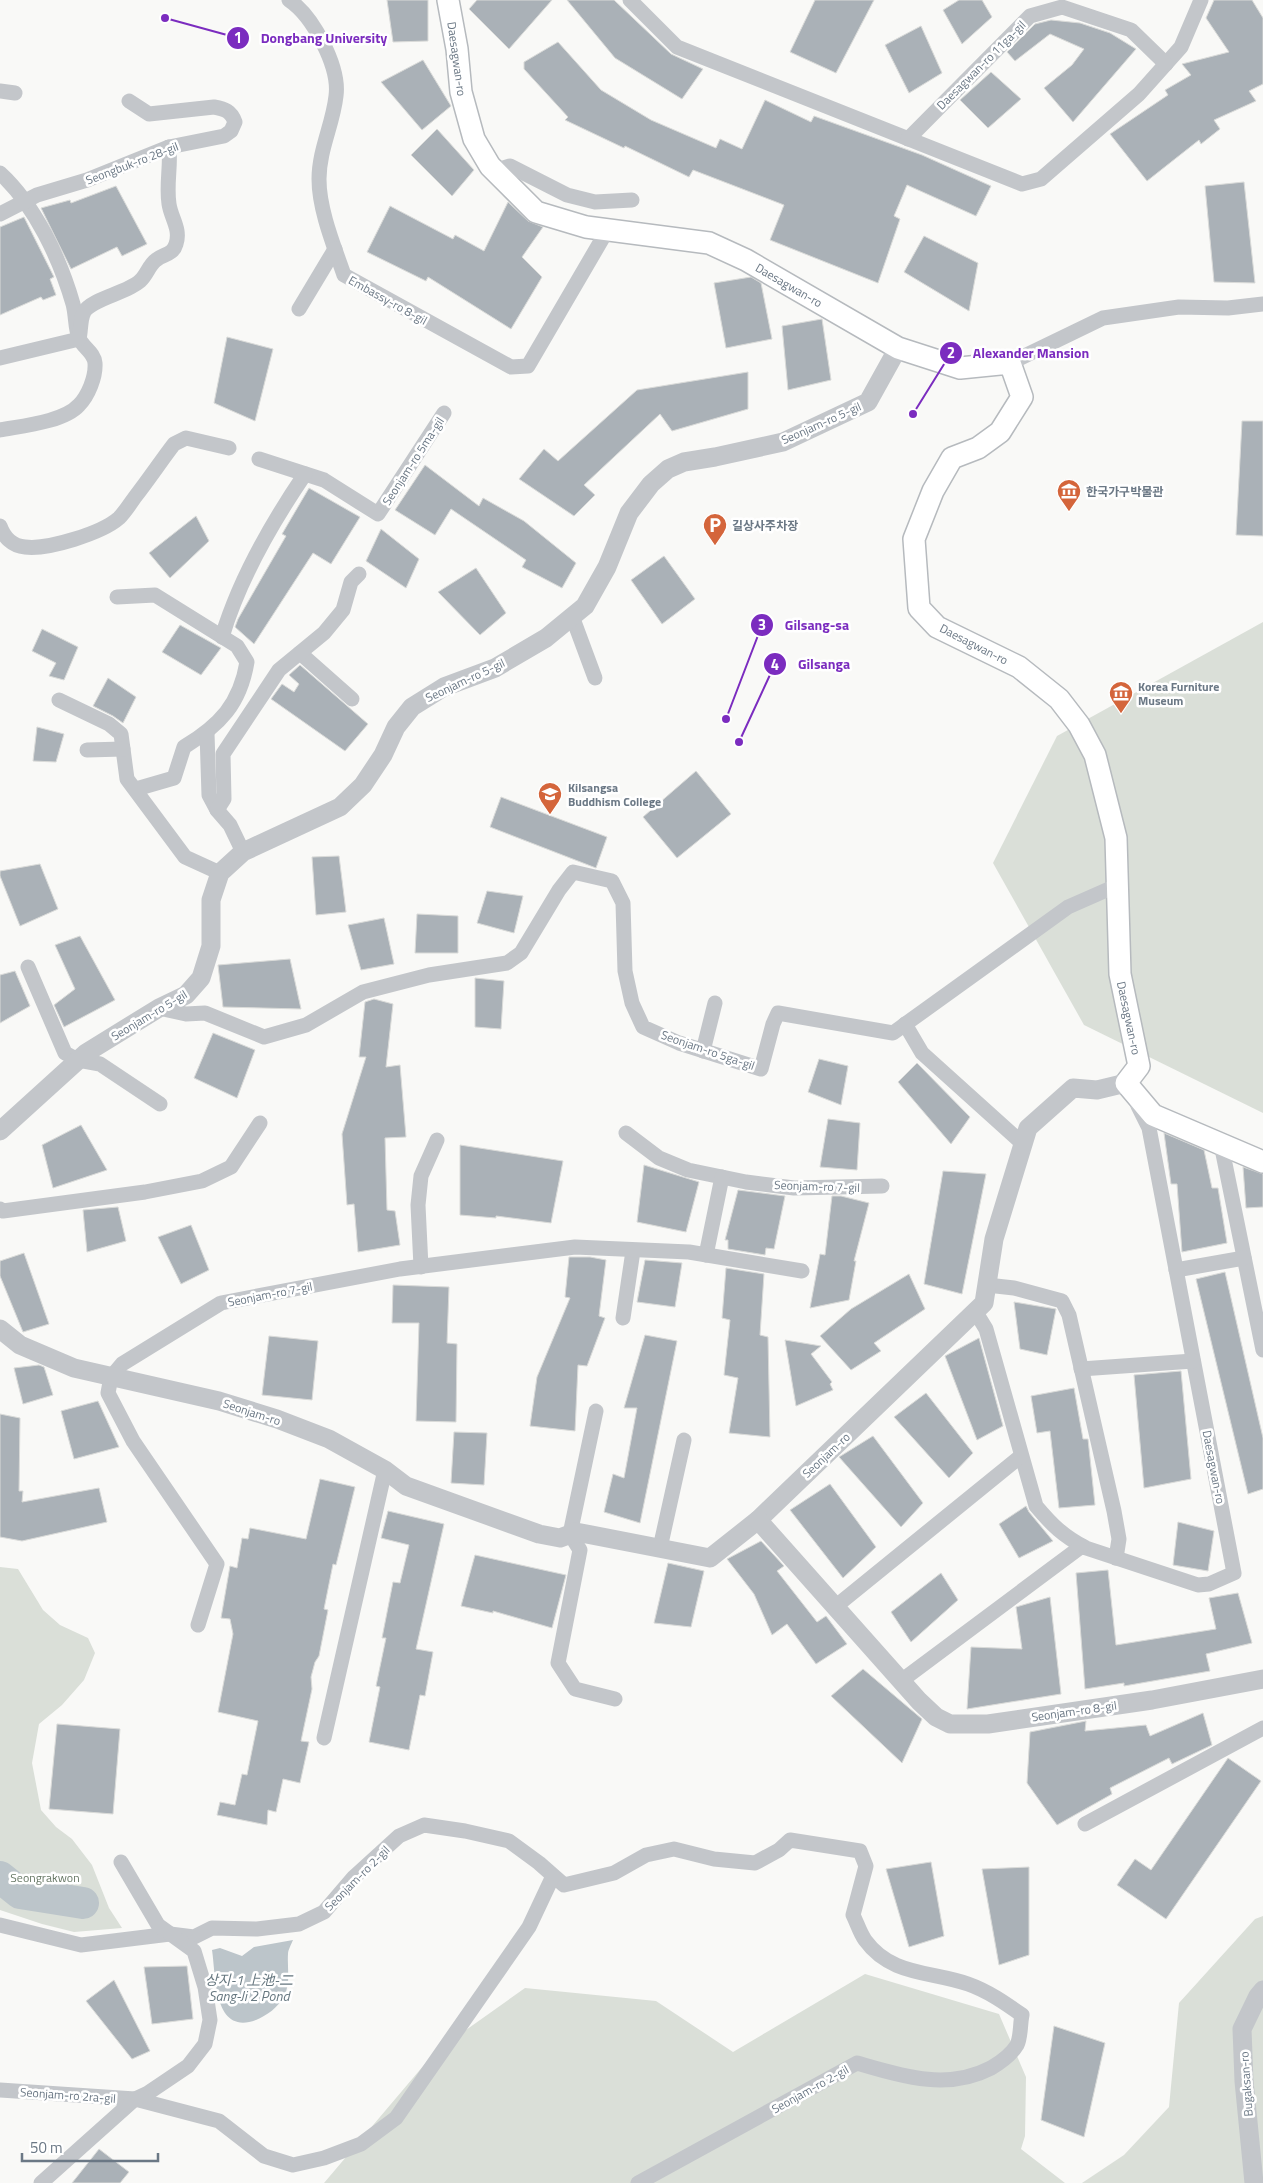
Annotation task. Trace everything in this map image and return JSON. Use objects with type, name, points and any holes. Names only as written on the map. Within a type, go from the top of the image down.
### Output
[{"type":"main road","name":"Daesagwan-ro","points":[[448,0],[457,49],[461,92],[474,139],[494,171],[536,212],[586,227],[709,243],[746,260],[898,348],[960,368],[1010,363],[1022,398],[1000,432],[978,448],[952,458],[933,491],[914,539],[919,608],[938,627],[1019,667],[1059,699],[1079,725],[1094,755],[1113,829],[1118,885],[1120,974],[1139,1066],[1126,1083]]},
{"type":"main road","points":[[1126,1083],[1153,1115],[1263,1162]]},
{"type":"street","name":"Embassy-ro 8-gil","points":[[289,0],[318,32],[332,63],[337,95],[323,148],[319,179],[327,224],[344,275],[511,367],[528,366],[608,229]]},
{"type":"street","points":[[630,0],[677,47],[1022,184],[1041,179],[1139,94],[1181,47],[1201,0]]},
{"type":"street","name":"Daesagwan-ro 11ga-gil","points":[[908,139],[1030,16],[1062,7],[1131,30],[1166,64]]},
{"type":"street","name":"Seongbuk-ro 28-gil","points":[[0,214],[37,195],[87,180],[169,147],[224,136],[232,131],[235,122],[232,114],[224,109],[214,108],[149,114],[129,101]]},
{"type":"street","points":[[79,339],[84,312],[93,303],[125,291],[140,281],[152,263],[159,257],[170,253],[176,246],[178,234],[169,206],[168,185],[171,163],[169,147]]},
{"type":"street","points":[[494,171],[510,166],[567,195],[594,202],[632,200]]},
{"type":"street","points":[[0,173],[25,200],[40,225],[74,306],[79,339],[93,354],[95,364],[90,386],[79,406],[69,413],[0,430]]},
{"type":"street","points":[[299,309],[335,249]]},
{"type":"street","points":[[1010,363],[1103,318],[1179,307],[1228,308],[1263,304]]},
{"type":"street","points":[[0,358],[79,339]]},
{"type":"street","name":"Seonjam-ro 5-gil","points":[[0,1131],[86,1053],[159,1008],[186,994],[202,978],[211,946],[211,900],[220,873],[243,852],[340,808],[363,785],[383,755],[396,727],[412,707],[444,687],[495,668],[546,638],[585,606],[607,567],[629,513],[651,484],[668,469],[684,462],[783,442],[868,402],[898,348]]},
{"type":"street","name":"Seonjam-ro 5ma-gil","points":[[259,459],[324,480],[378,514],[444,413]]},
{"type":"street","points":[[0,526],[3,534],[12,543],[25,548],[56,544],[90,534],[120,518],[174,444],[186,438],[229,448]]},
{"type":"street","points":[[222,637],[228,615],[248,574],[284,505],[305,474]]},
{"type":"street","points":[[217,810],[224,799],[223,754],[279,670],[324,633],[343,610],[351,582],[359,574]]},
{"type":"street","points":[[117,597],[154,595],[237,646],[247,662],[244,684],[226,713],[207,733],[184,747],[174,778],[136,788]]},
{"type":"street","points":[[572,616],[595,678]]},
{"type":"street","points":[[300,653],[352,699]]},
{"type":"street","points":[[59,700],[109,724],[121,734],[128,779],[185,857],[220,873]]},
{"type":"street","points":[[207,733],[209,795],[217,810],[230,826],[243,852]]},
{"type":"street","points":[[87,750],[122,749]]},
{"type":"street","name":"Seonjam-ro 5ga-gil","points":[[159,1008],[186,1014],[205,1013],[264,1037],[306,1025],[362,992],[429,974],[507,963],[521,953],[559,890],[573,872],[612,881],[623,903],[625,971],[632,1003],[643,1026],[679,1043],[761,1069],[772,1024],[778,1012],[893,1033],[1068,907],[1118,885]]},
{"type":"street","points":[[28,967],[65,1053],[78,1060],[100,1064],[160,1104]]},
{"type":"street","points":[[703,1051],[715,1004]]},
{"type":"street","points":[[906,1024],[922,1053],[1023,1144]]},
{"type":"street","name":"Seonjam-ro","points":[[0,1329],[20,1345],[74,1368],[219,1401],[277,1419],[329,1439],[385,1470],[406,1486],[539,1534],[560,1538],[576,1532],[710,1558],[758,1520],[984,1303],[994,1240],[1028,1128],[1073,1088],[1097,1090],[1126,1083]]},
{"type":"street","name":"Daesagwan-ro","points":[[1116,1558],[1198,1585],[1209,1584],[1234,1574],[1149,1128],[1126,1083]]},
{"type":"street","points":[[0,1209],[3,1211],[136,1193],[202,1181],[231,1167],[260,1123]]},
{"type":"street","name":"Seonjam-ro 7-gil","points":[[626,1133],[659,1158],[688,1170],[794,1188],[882,1186]]},
{"type":"street","points":[[421,1266],[418,1205],[421,1176],[437,1140]]},
{"type":"street","points":[[1221,1144],[1263,1350]]},
{"type":"street","points":[[706,1255],[722,1177]]},
{"type":"street","name":"Seonjam-ro 7-gil","points":[[111,1377],[122,1364],[221,1303],[421,1266],[575,1247],[689,1252],[802,1271]]},
{"type":"street","points":[[623,1318],[633,1251]]},
{"type":"street","points":[[1176,1270],[1244,1258]]},
{"type":"street","points":[[975,1311],[986,1329],[1036,1506],[1055,1528],[1069,1540],[1116,1558],[1119,1539],[1114,1511],[1069,1315],[1062,1301],[1014,1288],[987,1285]]},
{"type":"street","points":[[1081,1369],[1193,1361]]},
{"type":"street","points":[[111,1377],[108,1393],[133,1441],[217,1564],[198,1625]]},
{"type":"street","points":[[596,1411],[570,1534],[580,1550],[558,1663],[574,1689],[616,1699]]},
{"type":"street","points":[[660,1548],[684,1440]]},
{"type":"street","points":[[834,1607],[1021,1456]]},
{"type":"street","points":[[324,1738],[385,1470]]},
{"type":"street","name":"Seonjam-ro 8-gil","points":[[758,1520],[901,1681],[936,1717],[950,1724],[988,1724],[1152,1700],[1263,1680]]},
{"type":"street","points":[[901,1681],[1082,1546]]},
{"type":"street","points":[[1085,1824],[1263,1728]]},
{"type":"street","name":"Seonjam-ro 2-gil","points":[[0,1925],[81,1945],[170,1934],[194,1937],[212,1928],[257,1929],[298,1924],[324,1912],[354,1877],[399,1836],[424,1825],[465,1831],[509,1841],[564,1885],[614,1873],[646,1855],[674,1849],[714,1859],[754,1863],[779,1850],[790,1840],[860,1851],[866,1866],[853,1915],[865,1940],[887,1962],[912,1971],[968,1984],[1003,2001],[1022,2015],[1017,2044],[1003,2061],[977,2075],[943,2081],[907,2078],[857,2063],[638,2183]]},
{"type":"street","points":[[40,2183],[135,2099],[148,2093],[188,2066],[205,2044],[210,2020],[205,1987],[194,1951],[158,1925],[121,1862]]},
{"type":"street","name":"Seonjam-ro 2ra-gil","points":[[0,2090],[135,2099],[219,2121],[264,2156],[293,2165],[324,2158],[361,2144],[396,2118],[529,1927],[553,1876]]},
{"type":"street","name":"Bugaksan-ro","points":[[1254,2183],[1244,2081],[1242,2029],[1258,1996],[1263,1990]]},
{"type":"green space","points":[[1263,622],[1263,1113],[1084,1025],[993,863],[1057,736]]},
{"type":"green space","name":"Seongrakwon","points":[[0,1567],[18,1569],[43,1610],[60,1625],[88,1638],[95,1653],[84,1680],[62,1705],[39,1724],[32,1763],[41,1810],[56,1827],[72,1839],[92,1865],[109,1908],[122,1928],[74,1932],[0,1910]]},
{"type":"green space","points":[[1263,1916],[1263,2183],[1082,2183],[1124,2155],[1169,2107],[1179,2003],[1255,1919]]},
{"type":"green space","points":[[865,1974],[999,2014],[1026,2077],[1025,2136],[1021,2149],[1065,2183],[324,2183],[435,2052],[525,1988],[656,2001],[733,2052]]},
{"type":"water","name":"상지-1 上池-二 Sang-Ji 2 Pond","points":[[293,1940],[288,1952],[286,1991],[279,2004],[268,2014],[256,2020],[242,2023],[232,2019],[224,2011],[219,2000],[212,1950],[220,1948],[242,1956],[254,1947]]},
{"type":"building","points":[[387,0],[428,0],[428,41],[393,42]]},
{"type":"building","points":[[477,0],[552,0],[509,49],[469,9]]},
{"type":"building","points":[[567,0],[614,0],[671,54],[703,69],[682,99],[615,58]]},
{"type":"building","points":[[815,0],[874,0],[836,73],[790,52]]},
{"type":"building","points":[[959,0],[982,0],[992,17],[962,44],[943,10]]},
{"type":"building","points":[[1214,0],[1252,0],[1263,18],[1263,84],[1249,91],[1256,101],[1214,120],[1220,129],[1201,144],[1199,140],[1147,181],[1110,134],[1168,95],[1165,90],[1191,75],[1182,64],[1229,52],[1206,18]]},
{"type":"building","points":[[1051,20],[1080,23],[1110,33],[1136,49],[1073,122],[1044,88],[1072,65],[1084,49],[1050,34],[1015,61],[1007,52],[1035,24]]},
{"type":"building","points":[[921,26],[942,73],[909,93],[885,45]]},
{"type":"building","points":[[558,42],[601,90],[651,120],[716,148],[720,139],[742,149],[765,100],[811,122],[814,116],[922,155],[991,186],[976,216],[907,185],[894,216],[900,219],[878,283],[770,240],[784,205],[693,170],[689,177],[565,120],[568,117],[524,69],[524,62]]},
{"type":"building","points":[[423,60],[451,106],[422,130],[381,82]]},
{"type":"building","points":[[991,72],[1021,99],[988,128],[960,100]]},
{"type":"building","points":[[437,129],[474,170],[452,196],[411,155]]},
{"type":"building","points":[[1244,182],[1255,283],[1214,282],[1205,186]]},
{"type":"building","points":[[116,186],[147,244],[122,256],[117,247],[71,269],[41,208],[70,200],[71,203]]},
{"type":"building","points":[[508,202],[528,221],[543,227],[522,257],[542,277],[511,329],[428,277],[426,281],[367,252],[390,206],[453,239],[455,235],[484,251]]},
{"type":"building","points":[[24,217],[54,277],[50,279],[56,295],[43,300],[41,297],[0,315],[0,227]]},
{"type":"building","points":[[924,236],[978,263],[969,311],[904,272]]},
{"type":"building","points":[[751,277],[761,283],[772,339],[726,348],[714,283]]},
{"type":"building","points":[[822,319],[831,380],[788,390],[782,326]]},
{"type":"building","points":[[227,337],[273,349],[255,421],[214,403]]},
{"type":"building","points":[[748,372],[748,409],[672,431],[660,414],[584,485],[595,495],[574,516],[519,479],[544,449],[558,461],[637,390]]},
{"type":"building","points":[[1242,421],[1263,421],[1263,536],[1236,535]]},
{"type":"building","points":[[425,465],[479,506],[483,498],[524,521],[576,563],[562,588],[522,567],[526,560],[451,509],[435,535],[395,510]]},
{"type":"building","points":[[309,488],[360,517],[331,564],[313,553],[254,644],[235,627],[286,536],[282,534]]},
{"type":"building","points":[[196,516],[209,541],[170,578],[149,553]]},
{"type":"building","points":[[381,529],[419,559],[406,588],[366,561]]},
{"type":"building","points":[[664,556],[695,599],[662,624],[631,580]]},
{"type":"building","points":[[476,568],[506,613],[480,635],[438,592]]},
{"type":"building","points":[[180,625],[221,648],[201,675],[162,652]]},
{"type":"building","points":[[42,629],[78,647],[64,680],[49,676],[56,663],[32,651]]},
{"type":"building","points":[[300,665],[368,724],[345,751],[271,699],[282,684],[294,692],[299,684],[289,675]]},
{"type":"building","points":[[108,678],[136,697],[123,723],[93,706]]},
{"type":"building","points":[[37,727],[64,734],[56,762],[33,761]]},
{"type":"building","points":[[696,771],[731,814],[677,858],[643,817]]},
{"type":"building","points":[[501,797],[607,837],[596,868],[490,827]]},
{"type":"building","points":[[339,856],[346,912],[316,915],[312,857]]},
{"type":"building","points":[[40,864],[58,909],[20,926],[0,876],[0,871]]},
{"type":"building","points":[[487,891],[523,896],[514,933],[477,923]]},
{"type":"building","points":[[417,914],[458,916],[458,953],[415,953]]},
{"type":"building","points":[[384,918],[394,964],[361,970],[348,925]]},
{"type":"building","points":[[80,936],[115,1000],[64,1027],[54,1005],[75,989],[55,945]]},
{"type":"building","points":[[290,959],[301,1009],[223,1007],[218,965]]},
{"type":"building","points":[[15,971],[30,1006],[0,1023],[0,975]]},
{"type":"building","points":[[475,978],[504,981],[501,1029],[475,1027]]},
{"type":"building","points":[[374,999],[393,1004],[386,1067],[400,1065],[406,1137],[385,1138],[387,1210],[395,1211],[400,1245],[358,1252],[354,1204],[347,1205],[342,1134],[366,1057],[359,1057],[365,1002]]},
{"type":"building","points":[[213,1033],[255,1050],[237,1098],[194,1078]]},
{"type":"building","points":[[819,1059],[848,1066],[841,1105],[808,1092]]},
{"type":"building","points":[[917,1063],[970,1117],[951,1144],[898,1082]]},
{"type":"building","points":[[828,1119],[860,1123],[857,1170],[820,1167]]},
{"type":"building","points":[[81,1125],[107,1170],[53,1188],[42,1145]]},
{"type":"building","points":[[1164,1133],[1204,1150],[1212,1188],[1218,1188],[1227,1243],[1182,1252],[1177,1184],[1171,1184]]},
{"type":"building","points":[[460,1145],[563,1161],[551,1223],[496,1216],[496,1218],[460,1215]]},
{"type":"building","points":[[644,1165],[699,1182],[686,1232],[637,1222]]},
{"type":"building","points":[[1243,1167],[1263,1174],[1263,1207],[1246,1208]]},
{"type":"building","points":[[943,1171],[986,1174],[962,1294],[924,1284]]},
{"type":"building","points":[[738,1190],[785,1196],[774,1249],[766,1248],[765,1255],[728,1249],[728,1240],[725,1240]]},
{"type":"building","points":[[832,1196],[841,1196],[869,1203],[854,1261],[856,1261],[849,1300],[810,1308],[820,1254],[825,1255]]},
{"type":"building","points":[[118,1207],[126,1241],[87,1252],[83,1210]]},
{"type":"building","points":[[191,1225],[209,1270],[181,1284],[158,1237]]},
{"type":"building","points":[[24,1253],[49,1324],[23,1332],[0,1276],[0,1261]]},
{"type":"building","points":[[569,1257],[590,1257],[606,1260],[599,1316],[605,1318],[587,1366],[578,1365],[575,1431],[530,1426],[537,1377],[570,1298],[565,1297]]},
{"type":"building","points":[[645,1260],[682,1263],[675,1307],[637,1302]]},
{"type":"building","points":[[726,1268],[764,1274],[760,1335],[768,1337],[770,1437],[729,1433],[738,1378],[724,1375],[730,1320],[722,1318]]},
{"type":"building","points":[[1225,1272],[1263,1438],[1263,1489],[1248,1494],[1196,1279]]},
{"type":"building","points":[[909,1274],[925,1309],[874,1343],[881,1351],[851,1370],[820,1336],[851,1309]]},
{"type":"building","points":[[393,1285],[449,1287],[447,1343],[457,1344],[456,1422],[416,1421],[419,1323],[392,1323]]},
{"type":"building","points":[[1014,1302],[1056,1309],[1047,1355],[1020,1349]]},
{"type":"building","points":[[645,1335],[677,1341],[640,1523],[604,1512],[613,1474],[624,1478],[637,1408],[624,1408]]},
{"type":"building","points":[[269,1336],[318,1341],[312,1400],[262,1395]]},
{"type":"building","points":[[979,1338],[1003,1426],[977,1440],[945,1356]]},
{"type":"building","points":[[785,1340],[821,1346],[811,1354],[832,1382],[830,1384],[833,1390],[796,1406]]},
{"type":"building","points":[[39,1365],[44,1367],[53,1395],[23,1404],[14,1368]]},
{"type":"building","points":[[1181,1371],[1191,1479],[1144,1488],[1134,1375]]},
{"type":"building","points":[[1074,1388],[1083,1439],[1088,1439],[1095,1505],[1059,1508],[1050,1431],[1037,1433],[1031,1396]]},
{"type":"building","points":[[926,1393],[973,1453],[949,1478],[894,1417]]},
{"type":"building","points":[[98,1401],[119,1447],[74,1459],[61,1411]]},
{"type":"building","points":[[0,1414],[20,1418],[19,1491],[23,1491],[22,1502],[99,1488],[107,1522],[22,1541],[0,1537]]},
{"type":"building","points":[[454,1432],[487,1433],[484,1485],[451,1483]]},
{"type":"building","points":[[873,1436],[923,1503],[901,1527],[839,1457]]},
{"type":"building","points":[[320,1479],[355,1487],[336,1565],[333,1564],[324,1609],[328,1610],[319,1656],[315,1662],[311,1677],[312,1689],[301,1741],[309,1742],[300,1783],[283,1779],[276,1812],[268,1810],[267,1825],[217,1815],[220,1802],[235,1805],[242,1774],[247,1775],[258,1721],[218,1712],[233,1634],[230,1619],[221,1618],[230,1566],[237,1568],[242,1538],[248,1539],[250,1528],[306,1539]]},
{"type":"building","points":[[830,1484],[876,1547],[843,1578],[790,1510]]},
{"type":"building","points":[[1026,1506],[1053,1541],[1019,1558],[999,1524]]},
{"type":"building","points":[[388,1511],[444,1524],[416,1649],[433,1652],[425,1696],[420,1695],[409,1750],[369,1742],[380,1687],[376,1686],[386,1638],[382,1638],[393,1582],[400,1583],[409,1545],[381,1538]]},
{"type":"building","points":[[1178,1522],[1214,1531],[1208,1571],[1173,1565]]},
{"type":"building","points":[[761,1541],[784,1566],[777,1571],[817,1622],[826,1616],[847,1644],[816,1664],[787,1624],[772,1635],[754,1594],[727,1559]]},
{"type":"building","points":[[475,1555],[566,1575],[552,1628],[493,1611],[493,1613],[461,1606]]},
{"type":"building","points":[[668,1563],[704,1571],[691,1627],[654,1623]]},
{"type":"building","points":[[1108,1570],[1116,1645],[1216,1629],[1209,1598],[1238,1593],[1252,1643],[1206,1654],[1210,1671],[1124,1686],[1124,1683],[1085,1689],[1076,1573]]},
{"type":"building","points":[[941,1573],[958,1600],[911,1642],[891,1612]]},
{"type":"building","points":[[1050,1597],[1061,1694],[967,1709],[971,1647],[1022,1649],[1016,1607]]},
{"type":"building","points":[[863,1669],[922,1719],[902,1763],[831,1696]]},
{"type":"building","points":[[1203,1713],[1212,1745],[1172,1764],[1169,1758],[1110,1788],[1112,1794],[1057,1825],[1027,1783],[1030,1732],[1086,1721],[1085,1731],[1146,1725],[1150,1736]]},
{"type":"building","points":[[57,1724],[120,1729],[113,1814],[49,1809]]},
{"type":"building","points":[[1228,1758],[1261,1781],[1166,1919],[1117,1885],[1135,1859],[1151,1870]]},
{"type":"building","points":[[931,1862],[944,1936],[909,1947],[886,1869]]},
{"type":"building","points":[[1029,1867],[1029,1955],[999,1965],[982,1869]]},
{"type":"building","points":[[187,1966],[193,2019],[152,2024],[144,1967]]},
{"type":"building","points":[[114,1980],[150,2051],[132,2059],[86,2001]]},
{"type":"building","points":[[1054,2026],[1105,2043],[1084,2137],[1041,2120]]},
{"type":"building","points":[[99,2149],[129,2172],[120,2183],[72,2183]]},
{"type":"waterway","points":[[0,1877],[20,1893],[83,1903]]},
{"type":"place","name":"Dongbang University","points":[[165,18]]},
{"type":"place","name":"Alexander Mansion","points":[[913,414]]},
{"type":"place","name":"한국가구박물관","points":[[1069,512]]},
{"type":"place","name":"길상사주차장","points":[[715,546]]},
{"type":"place","name":"Korea Furniture Museum","points":[[1121,714]]},
{"type":"place","name":"Gilsang-sa","points":[[726,719]]},
{"type":"place","name":"Gilsanga","points":[[739,742]]},
{"type":"place","name":"Kilsangsa Buddhism College","points":[[550,815]]}]
